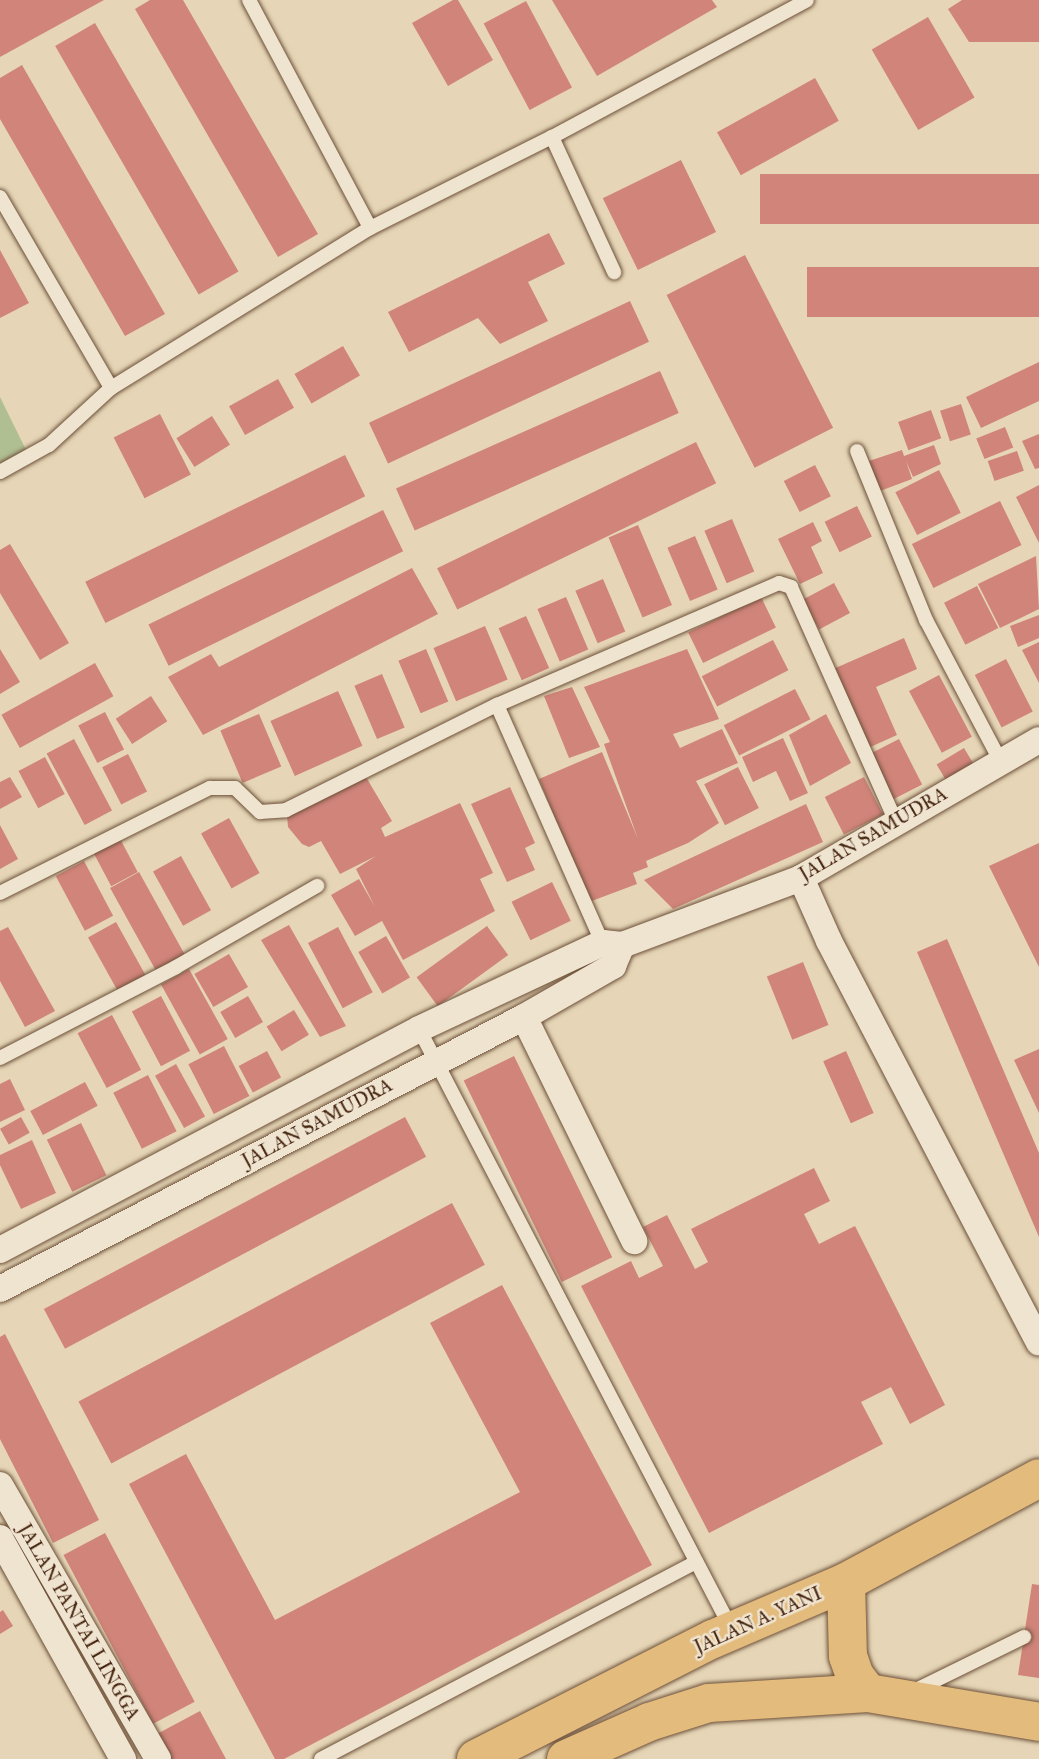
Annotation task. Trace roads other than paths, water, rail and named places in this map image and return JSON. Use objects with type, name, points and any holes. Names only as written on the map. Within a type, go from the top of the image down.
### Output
[{"type":"highway","name":"JALAN A. YANI","points":[[477,1759],[569,1708],[733,1630],[846,1582],[1039,1478]]},
{"type":"highway","points":[[846,1582],[848,1656],[855,1676],[884,1695]]},
{"type":"highway","points":[[566,1759],[649,1721],[709,1703],[884,1695],[1039,1722]]},
{"type":"street","name":"JALAN SAMUDRA","points":[[0,1250],[419,1029],[801,878],[895,820],[1039,740]]},
{"type":"street","points":[[801,878],[829,941],[1039,1342]]},
{"type":"street","name":"JALAN SAMUDRA","points":[[0,1289],[524,1017],[612,951]]},
{"type":"street","points":[[524,1017],[635,1241]]},
{"type":"street","name":"JALAN PANTAI LINGGA","points":[[0,1485],[158,1759]]},
{"type":"street","name":"JALAN PANTAI LINGGA","points":[[0,1538],[123,1759]]},
{"type":"lane","points":[[248,0],[370,228]]},
{"type":"lane","points":[[0,472],[49,445],[111,388],[370,228],[552,137],[807,0]]},
{"type":"lane","points":[[552,137],[614,272]]},
{"type":"lane","points":[[0,197],[111,388]]},
{"type":"lane","points":[[857,451],[926,620],[1001,762]]},
{"type":"lane","points":[[0,893],[210,788],[235,788],[260,812],[286,810],[497,705],[782,583],[791,587],[895,820]]},
{"type":"lane","points":[[497,705],[612,951]]},
{"type":"lane","points":[[0,1058],[176,967],[317,886]]},
{"type":"lane","points":[[419,1029],[733,1630]]},
{"type":"lane","points":[[321,1759],[696,1562]]},
{"type":"lane","points":[[884,1695],[1024,1637]]}]
